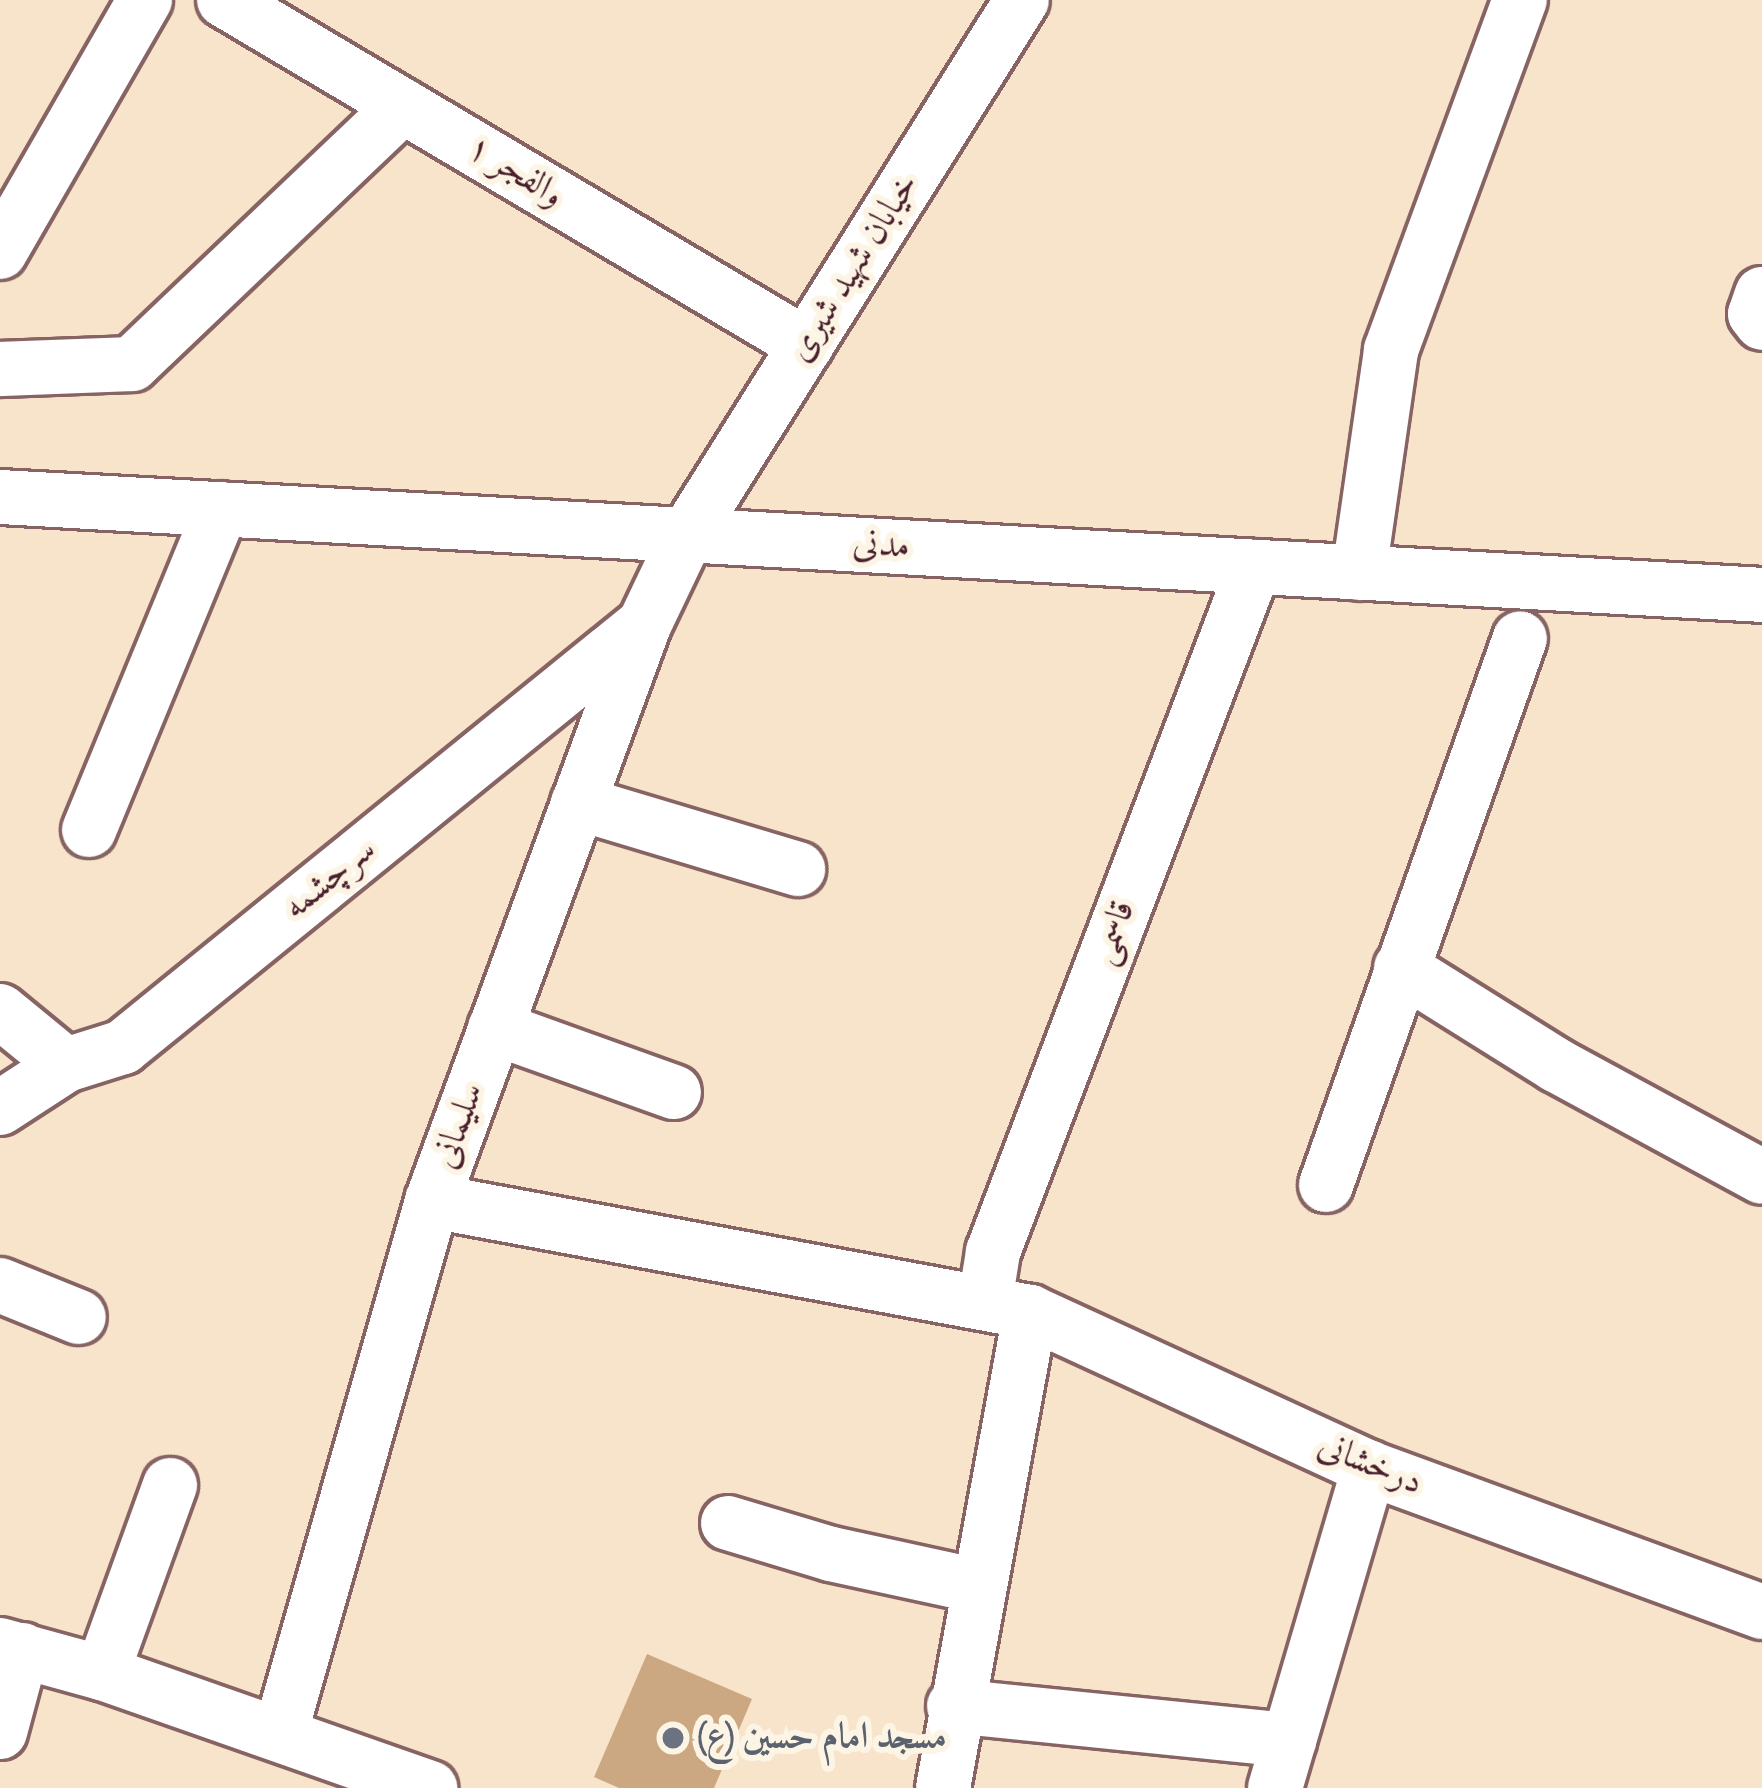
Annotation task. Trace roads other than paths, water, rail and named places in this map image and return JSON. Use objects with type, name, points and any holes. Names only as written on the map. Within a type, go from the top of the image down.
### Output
[{"type":"street","points":[[0,252],[145,0]]},
{"type":"street","name":"والفجر ۱","points":[[224,0],[311,22],[404,106],[806,345]]},
{"type":"street","name":"خیابان شهید شیری","points":[[687,535],[1022,0]]},
{"type":"street","points":[[1359,573],[1391,350],[1520,0]]},
{"type":"street","points":[[0,369],[132,364],[404,106]]},
{"type":"street","points":[[1762,294],[1755,314],[1762,323]]},
{"type":"street","name":"مدنی","points":[[0,496],[1762,596]]},
{"type":"street","points":[[89,830],[221,509]]},
{"type":"street","name":"سلیمانی","points":[[280,1734],[432,1201],[644,625],[687,535]]},
{"type":"street","name":"قاسمی","points":[[943,1788],[978,1586],[1008,1307],[992,1252],[1254,567]]},
{"type":"street","name":"سرچشمه","points":[[0,1108],[66,1065],[123,1047],[644,625]]},
{"type":"street","points":[[1326,1185],[1520,638]]},
{"type":"street","points":[[578,803],[798,868]]},
{"type":"street","points":[[1401,968],[1556,1065],[1762,1177]]},
{"type":"street","points":[[0,1011],[66,1065]]},
{"type":"street","points":[[495,1028],[674,1092]]},
{"type":"street","name":"درخشانی","points":[[432,1201],[1008,1307],[1370,1468],[1762,1612]]},
{"type":"street","points":[[0,1285],[80,1317]]},
{"type":"street","points":[[954,1706],[1282,1764],[1370,1468]]},
{"type":"street","points":[[103,1673],[170,1485]]},
{"type":"street","points":[[728,1523],[831,1554],[978,1586]]},
{"type":"street","points":[[0,1732],[11,1647],[103,1673],[430,1788]]},
{"type":"place","name":"مسجد امام حسین (ع)","points":[[673,1738]]}]
